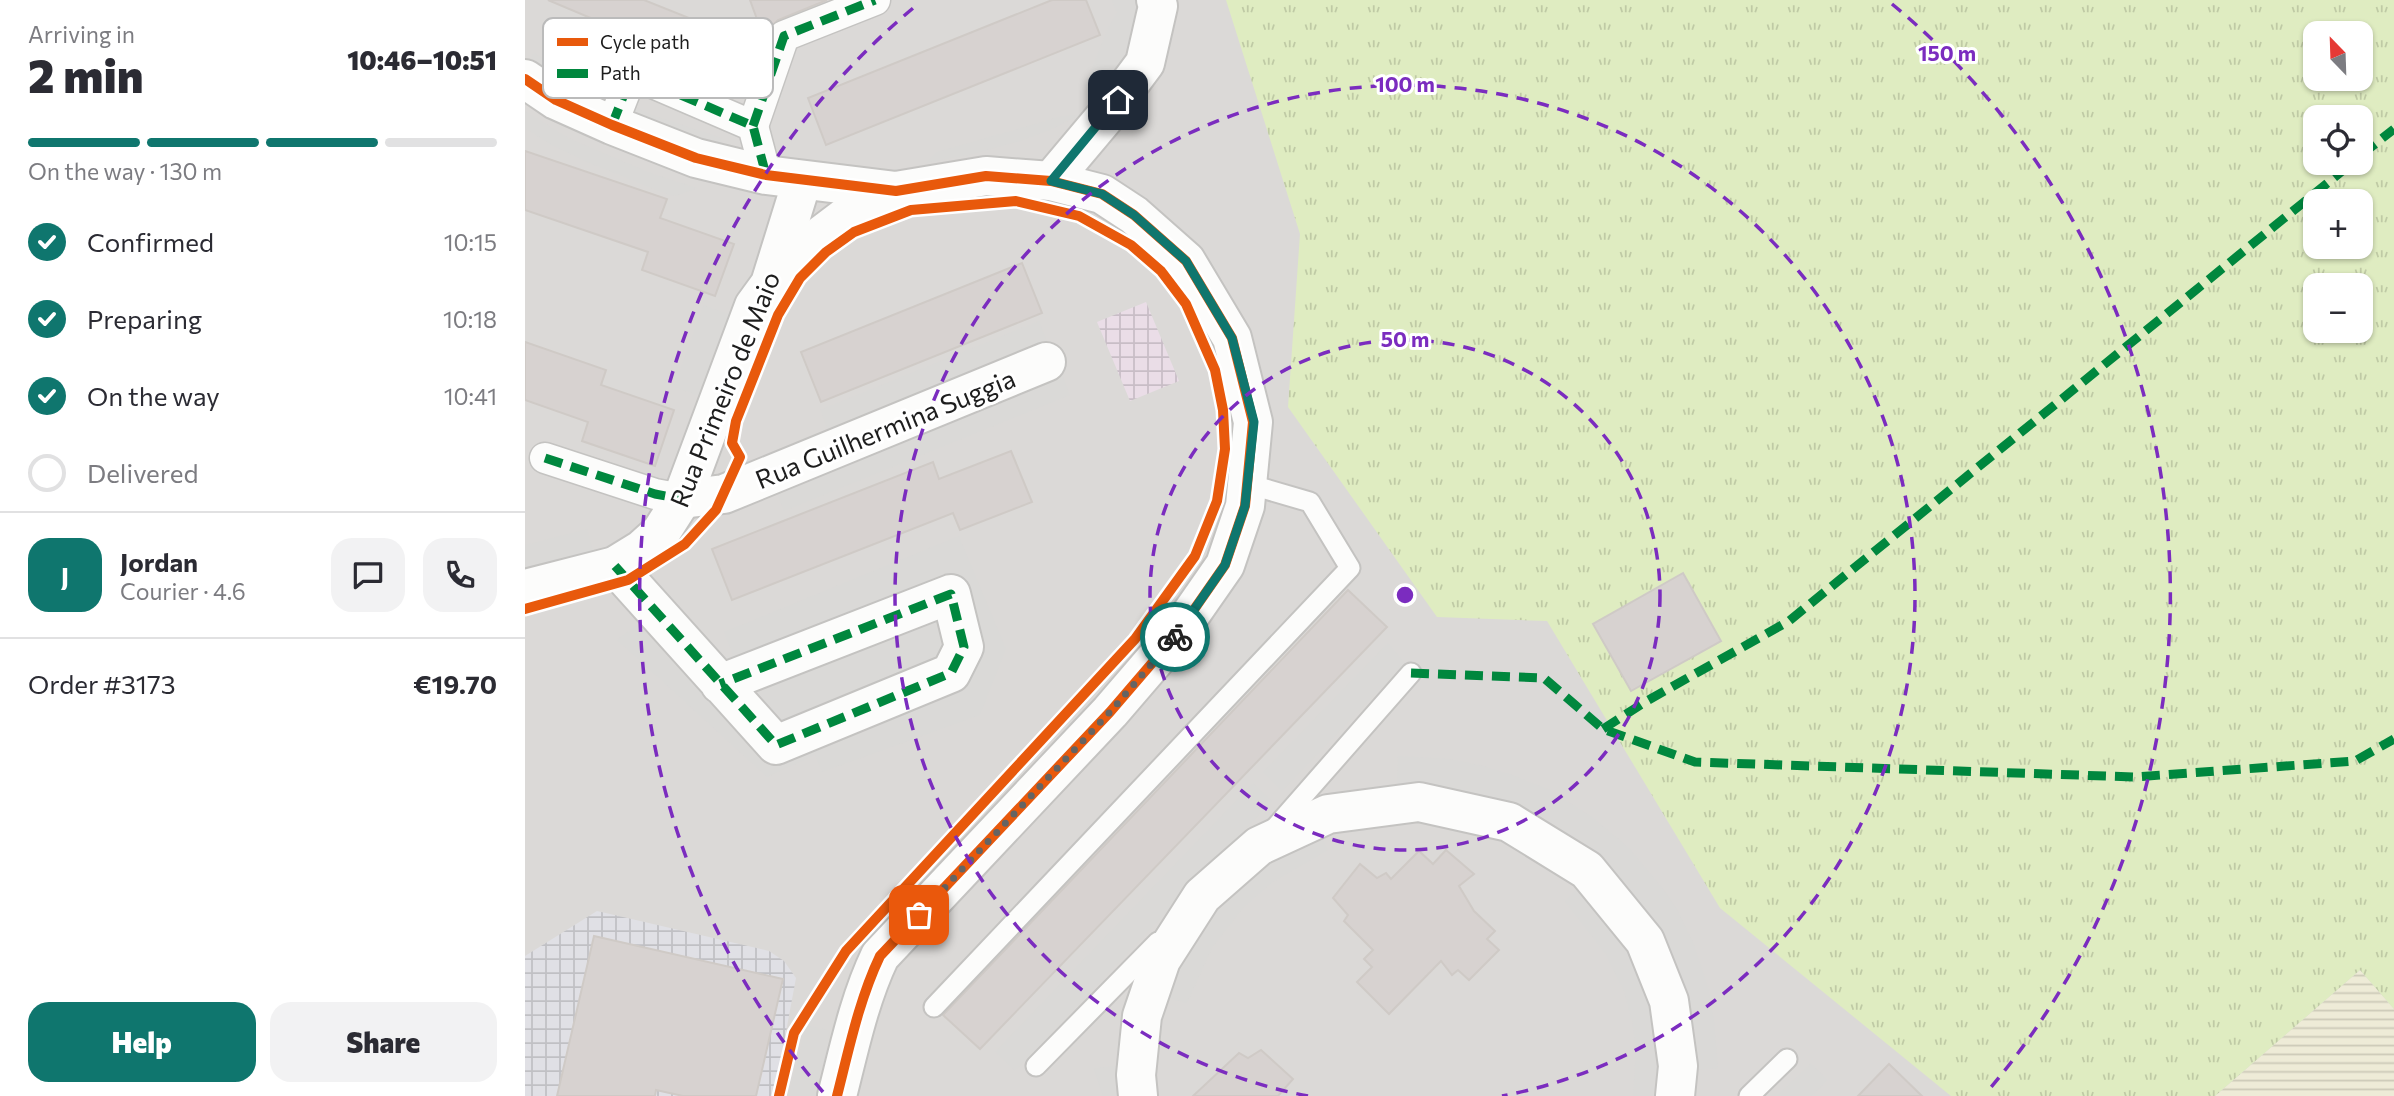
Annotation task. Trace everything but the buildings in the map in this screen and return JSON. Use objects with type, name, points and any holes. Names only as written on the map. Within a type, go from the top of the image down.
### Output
[{"type":"street","points":[[773,68],[784,36],[875,0]]},
{"type":"street","points":[[1051,181],[1104,118],[1145,63],[1156,0]]},
{"type":"street","points":[[525,79],[543,91]]},
{"type":"street","points":[[553,98],[696,158],[784,178],[896,191],[986,176],[1051,181],[1102,194],[1134,215],[1186,261],[1232,338],[1254,422],[1245,506],[1225,565],[1177,634],[1110,712],[880,956],[870,976],[837,1096]]},
{"type":"street","points":[[612,125],[623,98]]},
{"type":"street","points":[[688,98],[753,126],[784,178]]},
{"type":"street","points":[[753,126],[763,98]]},
{"type":"street","name":"Rua Primeiro de Maio","points":[[525,589],[615,566],[641,550],[661,532],[682,499],[754,306],[770,284],[784,178]]},
{"type":"street","points":[[770,284],[807,246],[848,215],[896,191]]},
{"type":"street","name":"Rua Guilhermina Suggia","points":[[682,499],[723,494],[1046,362]]},
{"type":"street","points":[[545,458],[655,494],[682,499]]},
{"type":"street","points":[[615,566],[720,684],[776,745],[951,673],[964,647],[951,594],[720,684]]},
{"type":"street","points":[[1138,1096],[1136,1075],[1142,1016],[1161,960],[1202,896],[1259,846],[1328,814],[1419,802],[1509,822],[1587,870],[1645,941],[1669,1001],[1678,1066],[1675,1096]]},
{"type":"lane","points":[[934,1007],[1350,568],[1310,502],[1248,484]]},
{"type":"lane","points":[[1259,846],[1411,673]]},
{"type":"lane","points":[[1036,1066],[1202,896]]},
{"type":"lane","points":[[1749,1096],[1787,1059]]},
{"type":"shaded area","points":[[525,0],[1537,0],[2394,843],[2394,1096],[525,1096]]},
{"type":"shaded area","points":[[1112,0],[1137,0],[1132,34],[1115,78],[1090,106],[1086,85],[1107,30],[1117,13]]},
{"type":"shaded area","points":[[534,53],[543,58],[543,68],[530,60]]},
{"type":"shaded area","points":[[593,98],[617,98],[652,115],[722,138],[720,145],[655,126]]},
{"type":"shaded area","points":[[525,111],[568,138],[653,174],[697,188],[676,196],[669,195],[587,162],[525,128]]},
{"type":"shaded area","points":[[1078,115],[1053,129],[1020,141],[926,163],[937,152],[1063,116]]},
{"type":"shaded area","points":[[1146,302],[1179,381],[1130,401],[1097,322]]},
{"type":"shaded area","points":[[704,305],[733,316],[703,397],[674,387]]},
{"type":"shaded area","points":[[1039,321],[1050,349],[831,438],[820,410]]},
{"type":"shaded area","points":[[1061,372],[1070,395],[784,511],[775,488]]},
{"type":"shaded area","points":[[587,529],[594,556],[525,574],[525,545]]},
{"type":"shaded area","points":[[959,536],[1006,649],[980,715],[822,772],[815,755],[767,777],[617,640],[664,604],[713,661],[733,655],[724,632]]},
{"type":"shaded area","points":[[1388,643],[1405,663],[1282,791],[1263,772]]},
{"type":"shaded area","points":[[1398,756],[1450,759],[1518,777],[1550,790],[1592,817],[1629,848],[1678,911],[1695,947],[1709,989],[1718,1068],[1690,1071],[1594,854],[1555,825],[1509,803],[1397,786]]},
{"type":"shaded area","points":[[1253,783],[1272,801],[1015,1071],[995,1052]]},
{"type":"shaded area","points":[[1317,828],[1328,850],[1273,882],[1244,907],[1212,948],[1187,1003],[1162,997],[1171,970],[1230,885]]},
{"type":"shaded area","points":[[1571,883],[1601,897],[1659,1007],[1662,1096],[1633,1096],[1636,1049],[1624,991],[1606,954],[1565,901],[1578,889]]},
{"type":"shaded area","points":[[597,911],[769,951],[784,961],[796,978],[774,1096],[525,1096],[525,956]]},
{"type":"shaded area","points":[[2360,970],[2394,1009],[2394,1096],[2215,1096]]},
{"type":"shaded area","points":[[806,1025],[831,1031],[815,1096],[789,1096]]},
{"type":"shaded area","points":[[1811,1063],[1827,1080],[1812,1096],[1777,1096]]},
{"type":"shaded area","points":[[1125,1064],[1129,1096],[1103,1096],[1094,1069]]},
{"type":"green space","points":[[1226,0],[2394,0],[2394,1009],[2360,970],[2215,1096],[1951,1096],[1720,908],[1547,621],[1437,617],[1288,407],[1300,234]]},
{"type":"marked path","points":[[773,68],[784,36],[875,0]]},
{"type":"marked path","points":[[612,125],[623,98]]},
{"type":"marked path","points":[[688,98],[753,126],[766,175]]},
{"type":"marked path","points":[[753,126],[763,98]]},
{"type":"marked path","points":[[2373,146],[2394,129]]},
{"type":"marked path","points":[[1603,729],[1645,702],[1789,621],[2337,175]]},
{"type":"marked path","points":[[545,458],[655,494],[682,499]]},
{"type":"marked path","points":[[615,566],[776,745],[951,673],[964,647],[951,594],[720,684]]},
{"type":"marked path","points":[[1411,673],[1544,678],[1603,729],[1695,762],[2134,777],[2355,761],[2394,739]]},
{"type":"cycle path","points":[[525,79],[543,91]]},
{"type":"cycle path","points":[[553,98],[696,158],[766,175],[896,191],[986,176],[1051,181],[1102,194],[1134,215],[1186,261],[1232,338],[1253,422],[1245,506],[1225,565],[1177,634],[1110,712],[880,956],[860,1007],[837,1096]]},
{"type":"cycle path","points":[[525,609],[628,580],[685,544],[716,510],[740,457],[732,443],[736,421],[778,315],[800,278],[826,252],[854,232],[911,210],[1016,201],[1079,216],[1131,245],[1161,271],[1186,304],[1215,370],[1223,410],[1225,449],[1217,501],[1195,556],[1135,639],[846,951],[794,1033],[779,1096]]},
{"type":"way so far","points":[[919,915],[1110,712],[1175,637]]},
{"type":"route","points":[[1118,100],[1051,181],[1102,194],[1134,215],[1186,261],[1232,338],[1254,422],[1245,506],[1225,565],[1175,637]]}]
